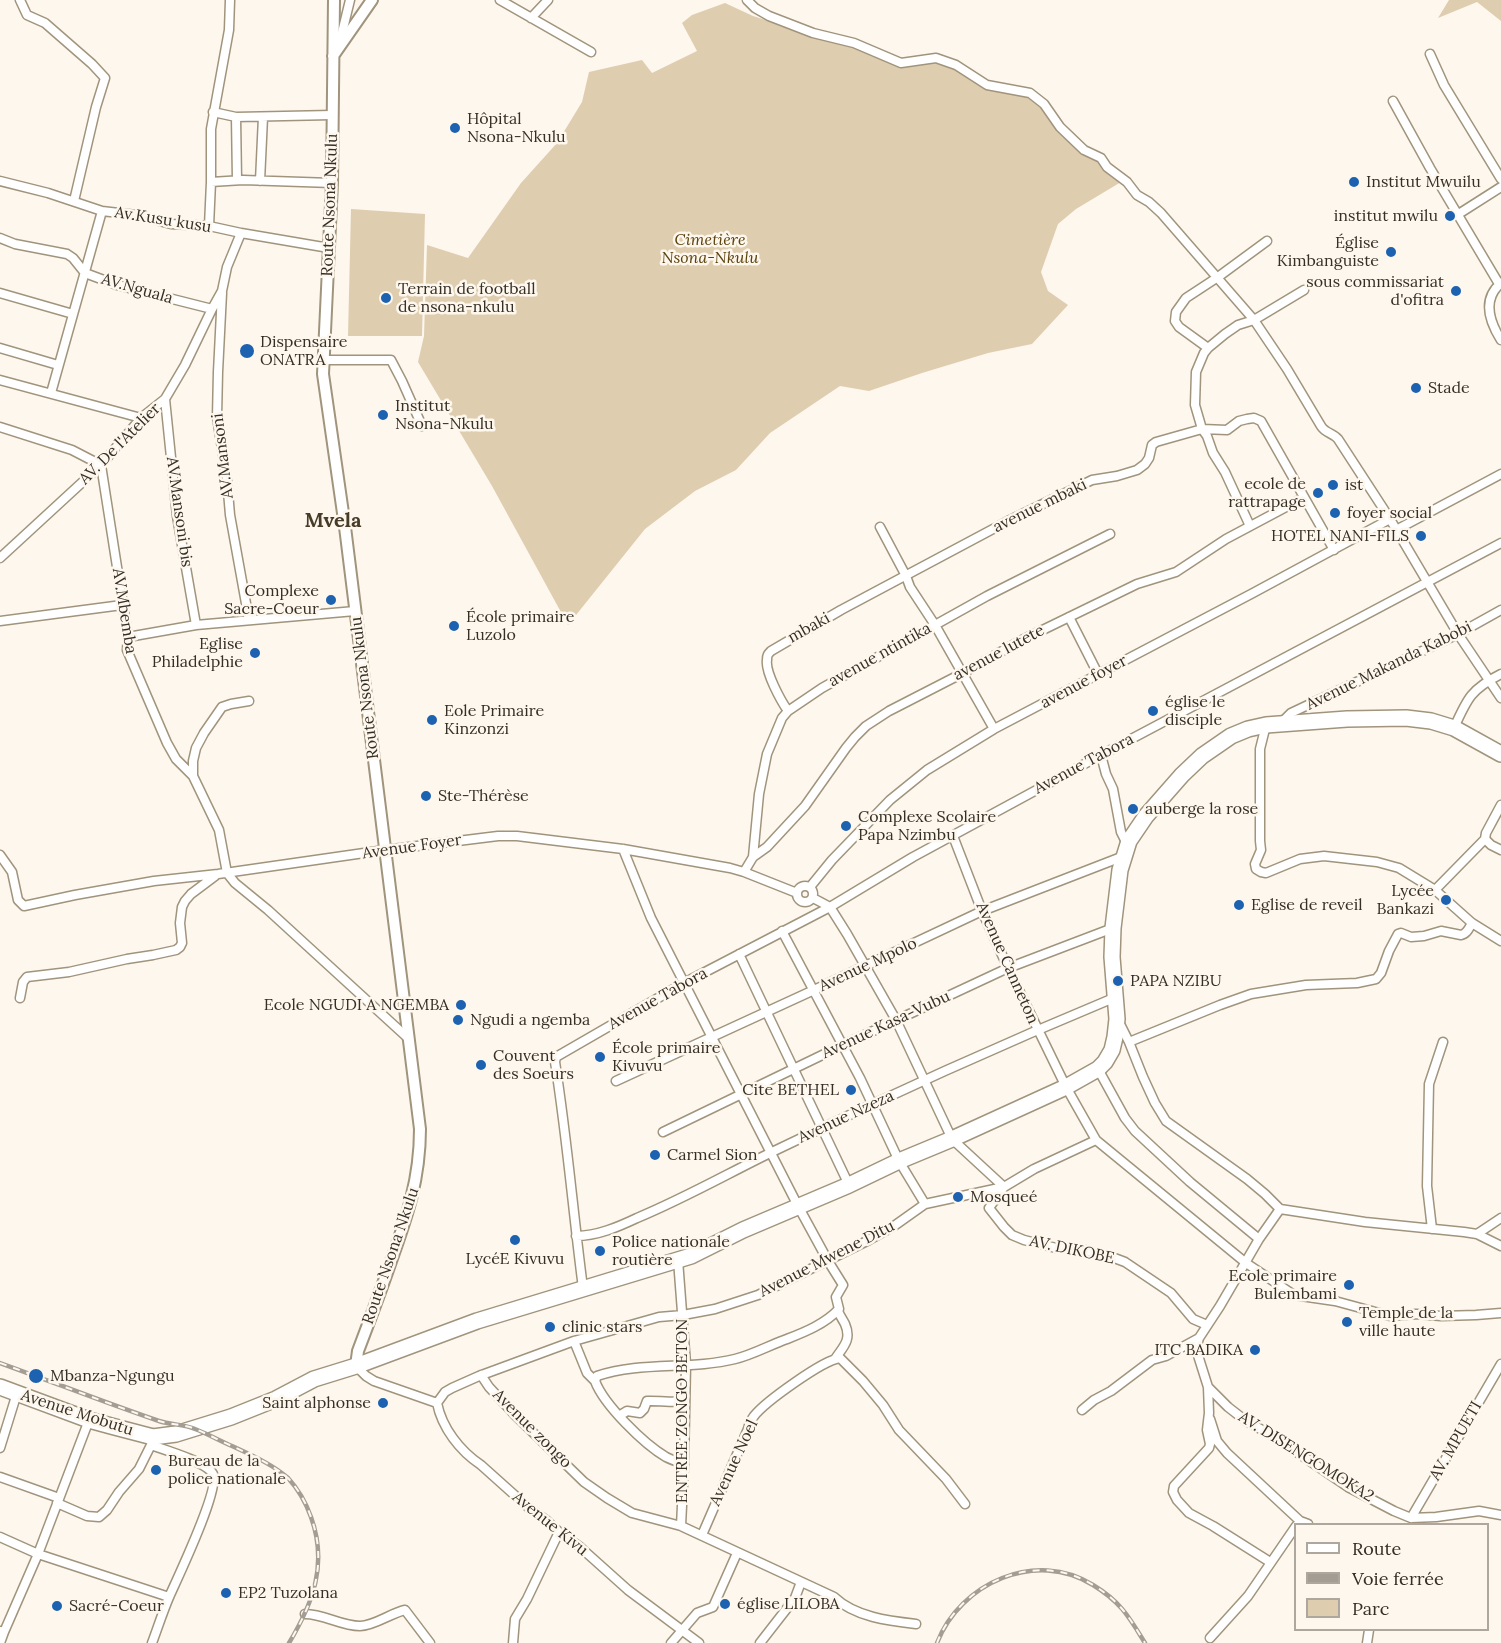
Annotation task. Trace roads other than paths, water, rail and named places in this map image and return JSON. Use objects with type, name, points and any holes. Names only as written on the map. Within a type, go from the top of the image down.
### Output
[{"type":"highway","points":[[152,1441],[231,1417],[276,1399],[314,1379],[477,1322],[678,1260],[952,1139],[1066,1087],[1098,1069],[1112,1050],[1118,1019],[1112,957],[1113,928],[1115,902],[1129,841],[1146,816],[1202,756],[1231,736],[1248,729],[1273,725],[1347,719],[1406,718],[1431,721],[1454,728],[1501,754]]},
{"type":"highway","name":"Avenue Mobutu","points":[[0,1387],[152,1441]]},
{"type":"street","points":[[20,0],[27,15],[45,23],[105,78],[74,201]]},
{"type":"street","points":[[209,226],[211,129],[229,30],[230,0]]},
{"type":"street","name":"Route Nsona Nkulu","points":[[334,0],[332,183],[323,374],[337,463],[420,1128],[417,1177],[409,1210],[358,1351],[356,1366]]},
{"type":"street","points":[[341,44],[350,0]]},
{"type":"street","points":[[333,56],[372,0]]},
{"type":"street","points":[[500,0],[591,52]]},
{"type":"street","points":[[531,18],[549,0]]},
{"type":"street","points":[[747,0],[769,16],[813,33],[854,43],[901,63],[930,59],[941,60],[956,65],[987,85],[1030,93],[1044,104],[1060,127],[1084,150],[1101,158],[1107,167],[1137,195],[1161,213],[1254,320],[1321,426],[1338,439],[1390,519],[1458,634],[1501,698]]},
{"type":"street","points":[[1430,54],[1444,85],[1501,179]]},
{"type":"street","points":[[1393,101],[1457,215],[1500,284],[1492,292],[1488,302],[1492,326],[1501,340]]},
{"type":"street","points":[[213,112],[236,117],[332,115]]},
{"type":"street","points":[[236,117],[237,180]]},
{"type":"street","points":[[260,181],[263,117]]},
{"type":"street","points":[[211,182],[237,180],[332,183]]},
{"type":"street","name":"Av.Kusu kusu","points":[[0,181],[102,211],[171,224],[209,226],[329,248]]},
{"type":"street","points":[[1457,215],[1501,187]]},
{"type":"street","points":[[51,393],[102,211]]},
{"type":"street","points":[[222,291],[227,267],[241,233]]},
{"type":"street","name":"AV.Nguala","points":[[0,238],[15,244],[67,254],[74,258],[85,273],[117,285],[212,309]]},
{"type":"street","points":[[1208,348],[1179,327],[1175,321],[1175,315],[1181,304],[1186,298],[1267,240]]},
{"type":"street","points":[[1250,526],[1202,429],[1196,405],[1196,372],[1208,348],[1238,325],[1254,320],[1304,290]]},
{"type":"street","name":"AV. De l'Atelier","points":[[0,558],[101,465],[141,418],[165,399],[185,365],[222,291]]},
{"type":"street","name":"AV.Mansoni","points":[[222,291],[217,417],[230,515],[249,620]]},
{"type":"street","points":[[0,293],[73,314]]},
{"type":"street","points":[[0,348],[58,365]]},
{"type":"street","points":[[324,360],[391,360],[423,426]]},
{"type":"street","points":[[0,380],[141,418]]},
{"type":"street","name":"AV.Mansoni bis","points":[[165,399],[177,516],[196,625]]},
{"type":"street","name":"avenue mbaki","points":[[906,576],[1008,520],[1092,480],[1137,470],[1149,458],[1152,445],[1156,442],[1202,429],[1227,430],[1246,419],[1254,418],[1261,421],[1303,498]]},
{"type":"street","points":[[0,427],[72,450],[101,465]]},
{"type":"street","name":"AV.Mbemba","points":[[101,465],[128,637],[127,650],[167,743],[176,759],[193,776],[219,830],[223,874]]},
{"type":"street","points":[[1396,530],[1501,474]]},
{"type":"street","points":[[1303,498],[1334,550]]},
{"type":"street","name":"avenue lutete","points":[[744,872],[753,856],[767,847],[805,806],[846,748],[866,726],[889,711],[1020,641],[1137,584],[1176,572],[1250,526],[1303,498]]},
{"type":"street","name":"avenue foyer","points":[[810,887],[832,860],[890,800],[927,770],[994,729],[1390,519]]},
{"type":"street","points":[[880,526],[910,587],[935,625],[994,729]]},
{"type":"street","name":"avenue ntintika","points":[[753,856],[759,794],[767,754],[788,711],[822,688],[987,596],[1110,534]]},
{"type":"street","name":"Avenue Tabora","points":[[576,1236],[555,1062],[558,1055],[684,982],[847,898],[913,857],[1501,543]]},
{"type":"street","name":"mbaki","points":[[788,711],[780,699],[766,663],[771,651],[906,576]]},
{"type":"street","points":[[0,621],[122,605]]},
{"type":"street","points":[[128,637],[196,625],[355,610]]},
{"type":"street","name":"Avenue Makanda Kabobi","points":[[1273,725],[1291,713],[1458,634],[1501,610]]},
{"type":"street","points":[[1069,617],[1098,674]]},
{"type":"street","points":[[1454,728],[1469,697],[1475,690],[1501,674]]},
{"type":"street","points":[[193,776],[196,748],[215,716],[222,707],[249,701]]},
{"type":"street","points":[[1273,725],[1260,750],[1261,850],[1255,864],[1256,869],[1266,873],[1300,859],[1324,856],[1377,862],[1399,868],[1435,891],[1472,923],[1501,941]]},
{"type":"street","points":[[1101,755],[1114,793],[1121,832],[1125,840],[1129,841]]},
{"type":"street","points":[[1435,891],[1485,839],[1501,805]]},
{"type":"street","name":"Avenue Foyer","points":[[0,855],[12,872],[18,900],[24,906],[154,881],[223,874],[498,836],[517,836],[623,849],[744,872],[797,893]]},
{"type":"street","name":"Avenue Canneton","points":[[953,836],[982,911],[1037,1030],[1096,1140]]},
{"type":"street","points":[[1485,839],[1501,850]]},
{"type":"street","points":[[574,1341],[587,1373],[597,1378],[634,1368],[736,1359],[811,1329],[836,1312],[839,1309],[836,1297],[843,1285],[798,1206],[651,918],[623,849]]},
{"type":"street","name":"Avenue Mpolo","points":[[616,1081],[982,911],[1124,856]]},
{"type":"street","points":[[20,998],[22,982],[27,976],[69,972],[127,958],[176,950],[182,943],[180,923],[185,901],[191,894],[223,874],[268,910],[409,1040]]},
{"type":"street","points":[[810,887],[813,898],[809,902],[798,899],[799,888],[810,887]]},
{"type":"street","points":[[813,898],[830,907],[866,966],[896,1020],[952,1139],[1004,1187]]},
{"type":"street","points":[[1129,1042],[1251,994],[1305,985],[1369,981],[1379,977],[1398,934],[1411,937],[1441,931],[1464,935],[1472,923]]},
{"type":"street","name":"Avenue Kasa-Vubu","points":[[663,1132],[1008,968],[1113,928]]},
{"type":"street","points":[[782,931],[843,1045],[899,1161],[925,1204],[1004,1187],[1034,1169],[1096,1140],[1245,1263],[1294,1295],[1335,1301],[1390,1316],[1501,1313]]},
{"type":"street","points":[[739,954],[849,1185]]},
{"type":"street","name":"Avenue Nzeza","points":[[576,1236],[600,1233],[659,1209],[873,1104],[1116,997]]},
{"type":"street","points":[[1118,1019],[1152,1097],[1166,1120],[1240,1174],[1280,1209],[1354,1221],[1477,1234],[1501,1246]]},
{"type":"street","points":[[1432,1229],[1428,1186],[1429,1084],[1443,1042]]},
{"type":"street","points":[[1098,1069],[1125,1118],[1135,1131],[1190,1182],[1259,1239]]},
{"type":"street","name":"AV. DIKOBE","points":[[1004,1187],[989,1208],[1012,1235],[1037,1244],[1056,1248],[1082,1249],[1125,1262],[1171,1293],[1193,1319],[1207,1325]]},
{"type":"street","name":"Avenue Mwene Ditu","points":[[437,1403],[448,1389],[574,1341],[659,1317],[715,1309],[758,1296],[894,1226],[925,1204]]},
{"type":"street","points":[[1270,1562],[1189,1513],[1173,1492],[1174,1486],[1209,1448],[1210,1444],[1207,1430],[1208,1387],[1196,1349],[1199,1338],[1259,1239],[1280,1209]]},
{"type":"street","points":[[1477,1234],[1501,1218]]},
{"type":"street","points":[[576,1236],[584,1288]]},
{"type":"street","name":"ENTREE ZONGO BETON","points":[[678,1260],[686,1364],[681,1526]]},
{"type":"street","points":[[835,1359],[848,1340],[846,1326],[836,1312]]},
{"type":"street","points":[[1082,1410],[1152,1360],[1166,1356],[1199,1338]]},
{"type":"street","points":[[835,1359],[840,1358],[844,1361],[863,1381],[883,1405],[899,1430],[946,1479],[965,1504]]},
{"type":"street","name":"Avenue Noel","points":[[702,1536],[751,1422],[763,1407],[797,1381],[835,1359]]},
{"type":"street","name":"AV. MPUETI","points":[[1411,1518],[1501,1364]]},
{"type":"street","points":[[356,1366],[374,1381],[437,1403]]},
{"type":"street","name":"Avenue zongo","points":[[482,1375],[489,1387],[515,1415],[584,1482],[632,1513],[681,1526],[834,1597],[843,1605],[879,1619],[916,1624]]},
{"type":"street","points":[[597,1378],[600,1393],[620,1416],[658,1452],[684,1464]]},
{"type":"street","name":"AV. DISENGOMOKA2","points":[[1208,1387],[1246,1421],[1326,1473],[1348,1487],[1411,1518]]},
{"type":"street","points":[[0,1448],[17,1393]]},
{"type":"street","points":[[620,1416],[627,1411],[640,1413],[647,1401],[665,1403],[685,1398]]},
{"type":"street","name":"Avenue Kivu","points":[[437,1403],[439,1415],[461,1448],[628,1590],[699,1643]]},
{"type":"street","points":[[1209,1413],[1216,1441],[1299,1523]]},
{"type":"street","points":[[0,1643],[2,1632],[38,1554],[89,1420]]},
{"type":"street","points":[[0,1477],[58,1500],[87,1516],[99,1517],[139,1468],[152,1441],[212,1472],[214,1478],[212,1490],[152,1643]]},
{"type":"street","points":[[1411,1518],[1479,1511],[1501,1515]]},
{"type":"street","points":[[513,1643],[515,1619],[559,1532]]},
{"type":"street","points":[[1210,1638],[1248,1596],[1270,1562],[1294,1532]]},
{"type":"street","points":[[0,1537],[38,1554],[169,1597]]},
{"type":"street","points":[[671,1643],[697,1613],[713,1607],[737,1553]]},
{"type":"street","points":[[760,1643],[795,1598],[801,1582]]},
{"type":"street","points":[[305,1614],[314,1614],[360,1626],[405,1610],[430,1643]]},
{"type":"railway","points":[[0,1363],[159,1421],[195,1429],[261,1460],[288,1478],[299,1492],[309,1512],[316,1534],[318,1551],[318,1567],[311,1598],[289,1643]]},
{"type":"railway","points":[[937,1643],[948,1622],[963,1604],[981,1589],[1002,1578],[1025,1572],[1048,1570],[1071,1575],[1103,1591],[1123,1611],[1145,1643]]},
{"type":"place","name":"Hôpital Nsona-Nkulu","points":[[455,128]]},
{"type":"place","name":"Institut Mwuilu","points":[[1354,182]]},
{"type":"place","name":"institut mwilu","points":[[1450,216]]},
{"type":"place","name":"Église Kimbanguiste","points":[[1391,252]]},
{"type":"place","name":"sous commissariat d'ofitra","points":[[1456,291]]},
{"type":"place","name":"Terrain de football de nsona-nkulu","points":[[386,298]]},
{"type":"place","name":"Dispensaire ONATRA","points":[[247,351]]},
{"type":"place","name":"Stade","points":[[1416,388]]},
{"type":"place","name":"Institut Nsona-Nkulu","points":[[383,415]]},
{"type":"place","name":"ist","points":[[1333,485]]},
{"type":"place","name":"ecole de rattrapage","points":[[1318,493]]},
{"type":"place","name":"foyer social","points":[[1335,513]]},
{"type":"place","name":"HOTEL NANI-FILS","points":[[1421,536]]},
{"type":"place","name":"Complexe Sacre-Coeur","points":[[331,600]]},
{"type":"place","name":"École primaire Luzolo","points":[[454,626]]},
{"type":"place","name":"Eglise Philadelphie","points":[[255,653]]},
{"type":"place","name":"église le disciple","points":[[1153,711]]},
{"type":"place","name":"Eole Primaire Kinzonzi","points":[[432,720]]},
{"type":"place","name":"Ste-Thérèse","points":[[426,796]]},
{"type":"place","name":"auberge la rose","points":[[1133,809]]},
{"type":"place","name":"Complexe Scolaire Papa Nzimbu","points":[[846,826]]},
{"type":"place","name":"Lycée Bankazi","points":[[1446,900]]},
{"type":"place","name":"Eglise de reveil","points":[[1239,905]]},
{"type":"place","name":"PAPA NZIBU","points":[[1118,981]]},
{"type":"place","name":"Ecole NGUDI A NGEMBA","points":[[461,1005]]},
{"type":"place","name":"Ngudi a ngemba","points":[[458,1020]]},
{"type":"place","name":"École primaire Kivuvu","points":[[600,1057]]},
{"type":"place","name":"Couvent des Soeurs","points":[[481,1065]]},
{"type":"place","name":"Cite BETHEL","points":[[851,1090]]},
{"type":"place","name":"Carmel Sion","points":[[655,1155]]},
{"type":"place","name":"Mosqueé","points":[[958,1197]]},
{"type":"place","name":"LycéE Kivuvu","points":[[515,1240]]},
{"type":"place","name":"Police nationale routière","points":[[600,1251]]},
{"type":"place","name":"Ecole primaire Bulembami","points":[[1349,1285]]},
{"type":"place","name":"Temple de la ville haute","points":[[1347,1322]]},
{"type":"place","name":"clinic stars","points":[[550,1327]]},
{"type":"place","name":"ITC BADIKA","points":[[1255,1350]]},
{"type":"place","name":"Mbanza-Ngungu","points":[[36,1376]]},
{"type":"place","name":"Saint alphonse","points":[[383,1403]]},
{"type":"place","name":"Bureau de la police nationale","points":[[156,1470]]},
{"type":"place","name":"EP2 Tuzolana","points":[[226,1593]]},
{"type":"place","name":"église LILOBA","points":[[725,1604]]},
{"type":"place","name":"Sacré-Coeur","points":[[57,1606]]},
{"type":"district","name":"Mvela","points":[[333,521]]},
{"type":"park label","name":"Cimetière Nsona-Nkulu","points":[[710,249]]}]
